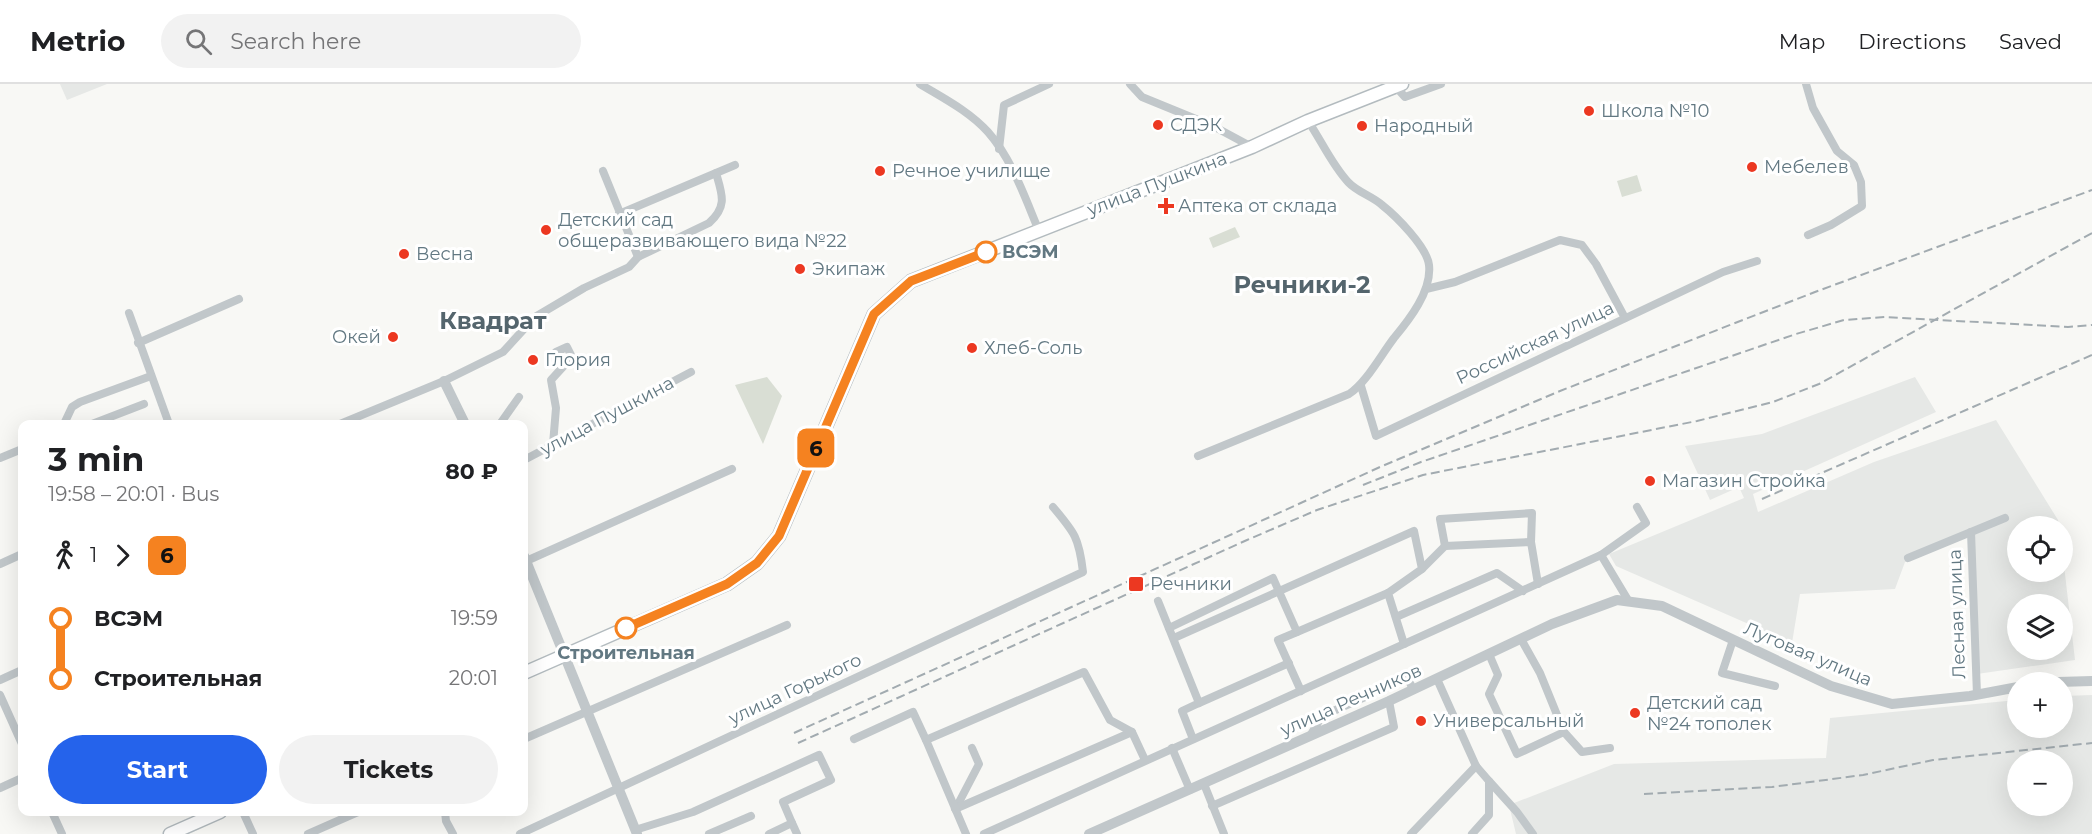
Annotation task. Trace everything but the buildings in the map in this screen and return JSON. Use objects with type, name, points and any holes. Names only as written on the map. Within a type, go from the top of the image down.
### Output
[{"type":"main road","name":"улица Пушкина","points":[[566,655],[727,584],[757,563],[779,536],[874,314],[911,281],[1252,147],[1375,89],[1399,85]]},
{"type":"main road","points":[[528,671],[566,655]]},
{"type":"main road","points":[[170,834],[211,816]]},
{"type":"street","points":[[920,84],[958,106],[988,132],[1014,172],[1039,231]]},
{"type":"street","points":[[999,149],[1004,105],[1049,84]]},
{"type":"street","points":[[1130,84],[1142,97],[1214,126],[1252,147]]},
{"type":"street","points":[[1399,85],[1405,97],[1441,84]]},
{"type":"street","points":[[1806,84],[1813,108],[1837,151],[1854,165],[1861,182],[1862,206],[1832,225],[1808,235]]},
{"type":"street","points":[[1198,456],[1349,394],[1361,386],[1426,289],[1429,265],[1424,253],[1407,229],[1381,204],[1349,184],[1308,121]]},
{"type":"street","points":[[619,214],[735,165]]},
{"type":"street","points":[[603,171],[638,257]]},
{"type":"street","points":[[350,420],[444,381],[503,352],[535,317],[584,288],[629,267],[638,257],[709,223],[719,214],[724,201],[716,173]]},
{"type":"street","points":[[1426,289],[1455,282],[1560,240],[1582,245],[1596,264],[1625,318]]},
{"type":"street","name":"Российская улица","points":[[1361,386],[1376,436],[1625,318],[1656,306],[1723,272],[1757,261]]},
{"type":"street","points":[[138,343],[239,299]]},
{"type":"street","points":[[129,314],[168,420]]},
{"type":"street","points":[[553,444],[556,408],[551,380],[572,357],[567,347],[556,352]]},
{"type":"street","name":"улица Пушкина","points":[[528,458],[691,372]]},
{"type":"street","points":[[66,420],[72,407],[80,402],[151,376]]},
{"type":"street","points":[[444,381],[463,420]]},
{"type":"street","points":[[503,420],[519,397]]},
{"type":"street","points":[[102,420],[144,404]]},
{"type":"street","points":[[0,458],[18,451]]},
{"type":"street","points":[[528,558],[732,470]]},
{"type":"street","name":"улица Горького","points":[[520,834],[1083,572],[1080,543],[1075,532],[1053,507]]},
{"type":"street","points":[[984,834],[1602,555],[1646,523],[1637,507]]},
{"type":"street","points":[[1445,546],[1440,519],[1532,513],[1531,542],[1538,584]]},
{"type":"street","points":[[1908,558],[2005,518]]},
{"type":"street","points":[[1173,638],[1414,531],[1422,569]]},
{"type":"street","name":"Лесная улица","points":[[1971,532],[1977,695]]},
{"type":"street","points":[[1301,690],[1278,640],[1388,592],[1422,569],[1445,546],[1531,542]]},
{"type":"street","points":[[1602,555],[1628,600]]},
{"type":"street","points":[[0,564],[18,556]]},
{"type":"street","points":[[528,569],[566,655],[617,790],[636,832],[693,812],[819,755],[831,780],[783,802],[797,834]]},
{"type":"street","points":[[1396,617],[1497,573],[1523,591]]},
{"type":"street","points":[[1169,627],[1273,578],[1297,632]]},
{"type":"street","points":[[1388,592],[1404,644]]},
{"type":"street","name":"Луговая улица","points":[[1628,600],[1662,606],[1832,686],[1865,698],[1892,704],[1977,695],[2007,689]]},
{"type":"street","name":"улица Речников","points":[[1089,834],[1389,701],[1601,603],[1628,600]]},
{"type":"street","points":[[1158,601],[1199,703]]},
{"type":"street","points":[[528,737],[787,625]]},
{"type":"street","points":[[1521,639],[1540,673],[1564,732],[1582,752],[1610,748]]},
{"type":"street","points":[[1733,640],[1722,673],[1775,686]]},
{"type":"street","points":[[1490,654],[1498,675],[1489,694],[1517,754],[1564,732]]},
{"type":"street","points":[[1193,739],[1182,711],[1289,663]]},
{"type":"street","points":[[0,680],[18,672]]},
{"type":"street","points":[[926,740],[1084,672],[1110,720],[1132,732],[1145,760]]},
{"type":"street","points":[[1310,736],[1322,716],[1408,678],[1413,690]]},
{"type":"street","points":[[1437,679],[1476,766],[1517,812],[1533,834]]},
{"type":"street","points":[[2073,682],[2092,681]]},
{"type":"street","points":[[0,696],[18,735]]},
{"type":"street","points":[[1212,806],[1394,727],[1389,701]]},
{"type":"street","points":[[854,739],[914,712],[966,834]]},
{"type":"street","points":[[955,809],[1132,732]]},
{"type":"street","points":[[955,809],[979,764],[972,748]]},
{"type":"street","points":[[1172,748],[1190,789]]},
{"type":"street","points":[[1411,834],[1476,766]]},
{"type":"street","points":[[0,788],[18,780]]},
{"type":"street","points":[[1472,834],[1489,814],[1489,781]]},
{"type":"street","points":[[1204,784],[1224,834]]},
{"type":"street","points":[[54,816],[62,834]]},
{"type":"street","points":[[245,816],[253,834]]},
{"type":"street","points":[[308,834],[349,816]]},
{"type":"street","points":[[445,816],[453,834]]},
{"type":"street","points":[[710,834],[751,816]]},
{"type":"street","points":[[769,834],[792,823]]},
{"type":"shaded area","points":[[60,84],[107,84],[67,100]]},
{"type":"shaded area","points":[[1637,175],[1642,191],[1622,197],[1617,181]]},
{"type":"shaded area","points":[[1235,227],[1240,237],[1213,248],[1209,238]]},
{"type":"shaded area","points":[[767,377],[782,396],[763,444],[735,385]]},
{"type":"shaded area","points":[[1915,377],[1936,412],[1753,494],[1758,512],[1874,462],[1996,420],[2056,516],[2007,516],[2007,582],[2066,582],[2067,594],[2007,594],[2007,660],[2073,660],[2073,643],[2075,660],[1977,674],[1969,535],[1905,562],[1895,589],[1800,594],[1792,643],[1616,566],[1609,554],[1744,498],[1739,487],[1710,500],[1685,446],[1762,434]]},
{"type":"shaded area","points":[[2092,695],[2092,834],[1516,834],[1509,805],[1614,764],[1826,758],[1830,718],[2007,701],[2007,738],[2073,738],[2073,696]]},
{"type":"railway","points":[[794,733],[1380,467],[1560,391],[1815,292],[2092,190]]},
{"type":"railway","points":[[798,743],[1317,510],[1423,475],[1697,421],[1773,402],[1819,384],[2092,233]]},
{"type":"railway","points":[[1363,485],[1421,462],[1796,334],[1844,320],[1885,317],[2068,327],[2092,325]]},
{"type":"railway","points":[[1762,499],[2092,355]]},
{"type":"railway","points":[[1644,794],[1772,787],[1863,775],[1933,760],[2092,743]]},
{"type":"bus line","name":"6","points":[[626,628],[727,584],[757,563],[779,536],[874,314],[911,281],[986,252]]},
{"type":"place","name":"Школа №10","points":[[1589,111]]},
{"type":"place","name":"СДЭК","points":[[1158,125]]},
{"type":"place","name":"Народный","points":[[1362,126]]},
{"type":"place","name":"Мебелев","points":[[1752,167]]},
{"type":"place","name":"Речное училище","points":[[880,171]]},
{"type":"place","name":"Аптека от склада","points":[[1166,206]]},
{"type":"place","name":"Детский сад общеразвивающего вида №22","points":[[546,230]]},
{"type":"place","name":"ВСЭМ","points":[[986,252]]},
{"type":"place","name":"Весна","points":[[404,254]]},
{"type":"place","name":"Экипаж","points":[[800,269]]},
{"type":"place","name":"Окей","points":[[393,337]]},
{"type":"place","name":"Хлеб-Соль","points":[[972,348]]},
{"type":"place","name":"Глория","points":[[533,360]]},
{"type":"place","name":"Магазин Стройка","points":[[1650,481]]},
{"type":"place","name":"Речники","points":[[1136,584]]},
{"type":"place","name":"Строительная","points":[[626,628]]},
{"type":"place","name":"Детский сад №24 тополек","points":[[1635,713]]},
{"type":"place","name":"Универсальный","points":[[1421,721]]},
{"type":"district","name":"Речники-2","points":[[1302,285]]},
{"type":"district","name":"Квадрат","points":[[493,321]]}]
